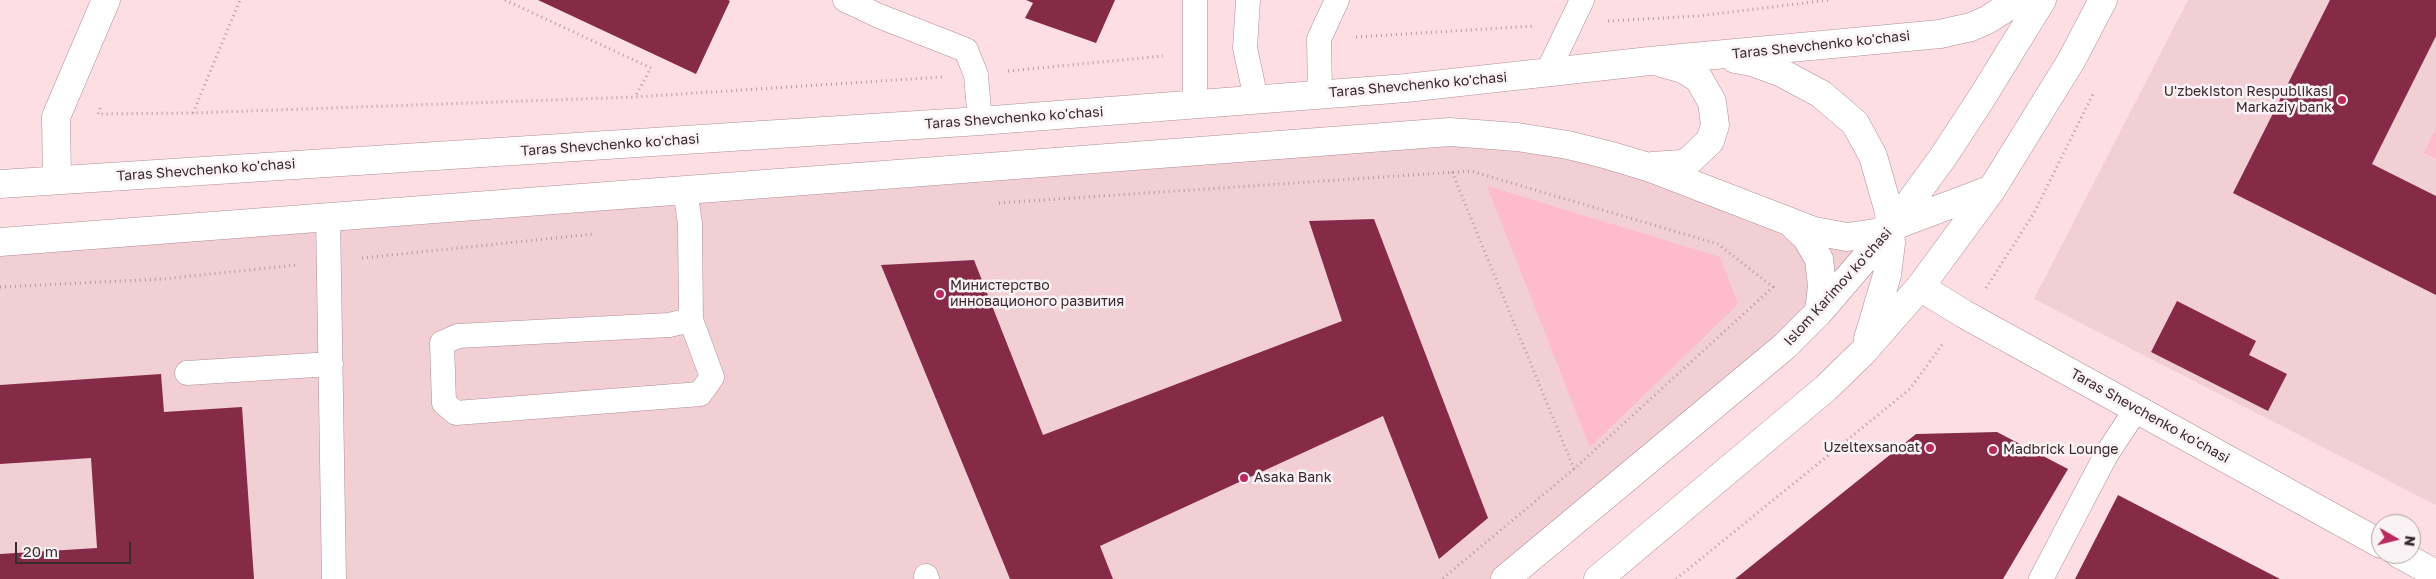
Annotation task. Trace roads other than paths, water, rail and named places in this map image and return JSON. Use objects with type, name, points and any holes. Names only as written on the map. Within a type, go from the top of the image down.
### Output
[{"type":"main road","points":[[58,180],[56,117],[106,0]]},
{"type":"main road","name":"Taras Shevchenko ko'chasi","points":[[0,184],[980,121],[1406,88],[1650,61],[1949,32],[1987,20],[2018,0]]},
{"type":"main road","name":"Islom Karimov ko'chasi","points":[[1505,579],[1785,346],[1819,312],[1892,227],[1976,107],[2042,0]]},
{"type":"main road","points":[[1598,579],[1826,388],[1862,352],[1920,287],[1992,189],[2071,61],[2103,0]]},
{"type":"main road","points":[[1712,56],[1752,62],[1780,72],[1821,94],[1845,113],[1862,134],[1873,156],[1892,227],[1887,275],[1875,322],[1862,352]]},
{"type":"main road","points":[[1648,166],[1682,164],[1697,155],[1710,141],[1715,116],[1709,94],[1699,79],[1684,69],[1650,61]]},
{"type":"main road","points":[[0,242],[1450,132],[1491,134],[1568,145],[1648,166],[1814,231],[1848,237],[1868,234],[1892,227],[1992,189]]},
{"type":"main road","points":[[1786,219],[1806,237],[1819,259],[1822,286],[1819,312]]},
{"type":"main road","name":"Taras Shevchenko ko'chasi","points":[[1920,287],[1964,314],[2371,538]]},
{"type":"main road","points":[[2418,564],[2436,574]]},
{"type":"lane","points":[[845,0],[879,16],[966,50],[976,74],[980,121]]},
{"type":"lane","points":[[1195,0],[1195,104]]},
{"type":"lane","points":[[1248,0],[1245,48],[1256,99]]},
{"type":"lane","points":[[1320,94],[1319,39],[1337,0]]},
{"type":"lane","points":[[1547,73],[1582,0]]},
{"type":"lane","points":[[685,189],[690,224],[691,320],[712,377],[700,394],[456,413],[444,403],[442,343],[458,336],[669,325],[691,320]]},
{"type":"lane","points":[[328,217],[334,579]]},
{"type":"lane","points":[[187,373],[331,364]]},
{"type":"lane","points":[[2041,579],[2106,455],[2137,408]]},
{"type":"place","name":"U'zbekiston Respublikasi Markaziy bank","points":[[2342,100]]},
{"type":"place","name":"Министерство инновационого развития","points":[[940,294]]},
{"type":"place","name":"Uzeltexsanoat","points":[[1930,448]]},
{"type":"place","name":"Madbrick Lounge","points":[[1993,450]]},
{"type":"place","name":"Asaka Bank","points":[[1244,478]]}]
